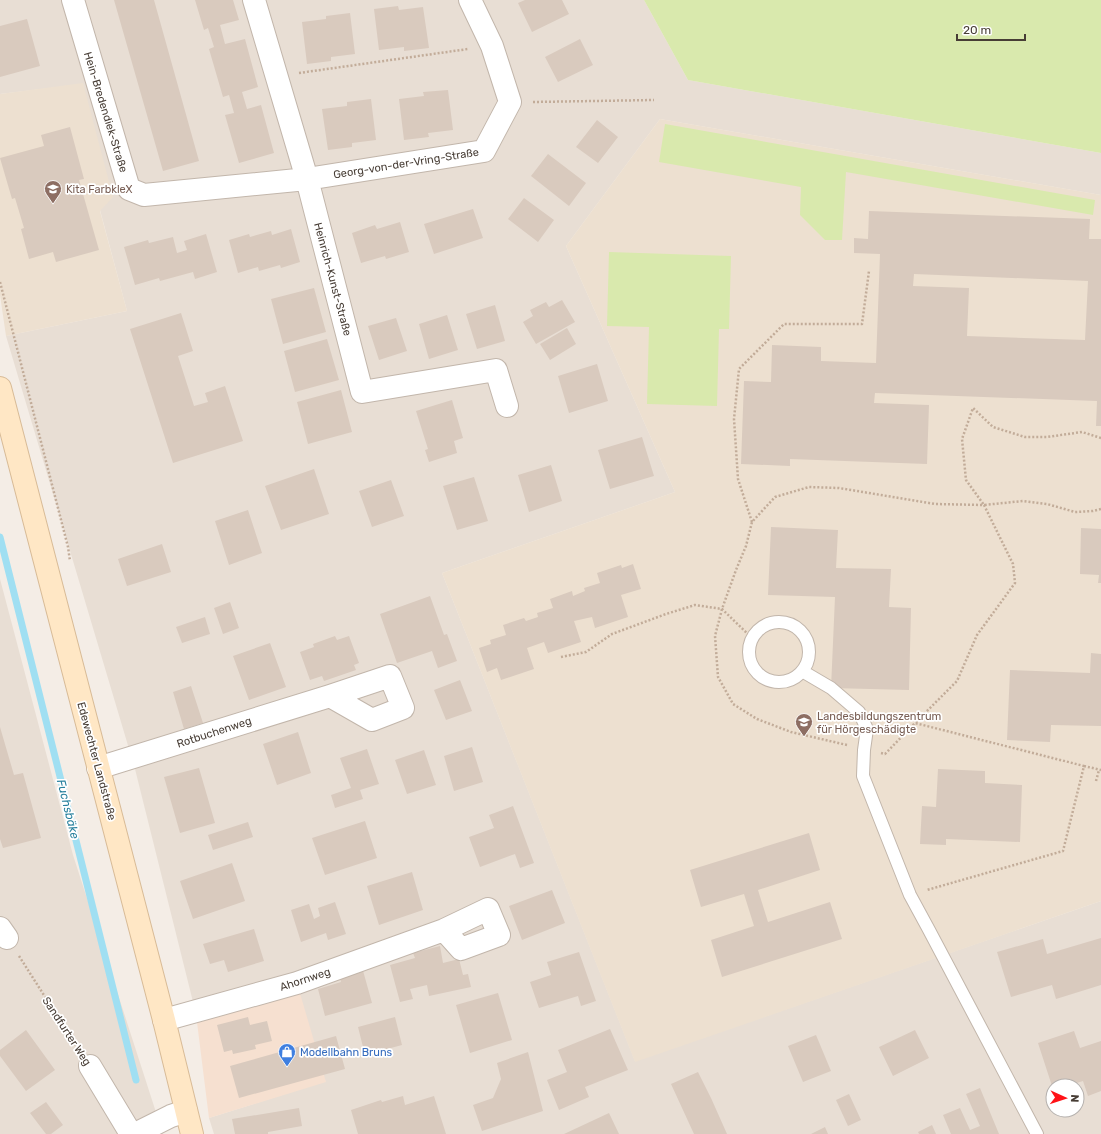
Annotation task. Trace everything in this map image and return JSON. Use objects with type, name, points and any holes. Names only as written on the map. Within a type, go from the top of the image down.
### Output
[{"type":"main road","name":"Edewechter Landstraße","points":[[0,388],[164,1020],[192,1134]]},
{"type":"street","name":"Hein-Bredendiek-Straße","points":[[73,0],[129,189],[144,194],[307,179]]},
{"type":"street","name":"Heinrich-Kunst-Straße","points":[[254,0],[307,179],[362,392],[496,370],[507,406]]},
{"type":"street","points":[[470,0],[492,46],[510,102]]},
{"type":"street","name":"Georg-von-der-Vring-Straße","points":[[307,179],[484,151],[510,102]]},
{"type":"street","name":"Rotbuchenweg","points":[[98,768],[330,696]]},
{"type":"street","name":"Ahornweg","points":[[164,1020],[297,983],[444,930]]},
{"type":"street","name":"Sandfurter Weg","points":[[90,1066],[131,1134]]},
{"type":"street","points":[[135,1134],[171,1116],[186,1111]]},
{"type":"lane","points":[[776,621],[786,622],[795,626],[802,633],[807,642],[809,652],[808,662],[802,671],[795,677],[786,681],[776,682],[767,680],[758,674],[752,666],[749,657],[749,647],[752,638],[758,630],[766,624],[776,621]]},
{"type":"lane","points":[[802,671],[831,688],[859,712],[867,729],[864,750],[863,776],[910,895],[1036,1134]]},
{"type":"path","points":[[276,76],[492,46]]},
{"type":"path","points":[[510,102],[654,100]]},
{"type":"path","points":[[752,522],[738,479],[734,419],[739,369],[784,324],[862,324],[869,271]]},
{"type":"path","points":[[0,282],[66,539],[70,562]]},
{"type":"path","points":[[1101,438],[1082,432],[1047,437],[1025,437],[993,427],[973,408],[962,439],[966,480],[984,506],[1013,564],[1015,583],[977,635],[957,681],[885,754],[790,732],[757,719],[733,704],[718,677],[715,636],[722,609],[746,546],[752,522],[775,497],[809,487],[839,488],[935,504],[984,506],[1022,501],[1048,504],[1075,512],[1101,509]]},
{"type":"path","points":[[561,657],[586,652],[612,634],[695,605],[722,609],[752,638]]},
{"type":"path","points":[[915,723],[1100,770],[1096,781]]},
{"type":"path","points":[[910,895],[1064,851],[1084,766]]},
{"type":"path","name":"Sandfurter Weg","points":[[4,933],[90,1066]]},
{"type":"shaded area","points":[[0,0],[644,0],[688,80],[1101,153],[1101,195],[660,119],[566,246],[675,492],[442,573],[635,1061],[1101,901],[1101,1134],[214,1134],[209,1118],[326,1081],[196,1014],[135,769],[6,336],[127,311],[100,210],[83,84],[0,94]]},
{"type":"shaded area","name":"Kita FarbkleX","points":[[83,83],[113,197],[100,211],[127,311],[6,336],[0,295],[0,94]]},
{"type":"shaded area","name":"Landesbildungszentrum für Hörgeschädigte","points":[[660,119],[1101,195],[1101,901],[635,1062],[442,573],[675,492],[566,246]]},
{"type":"shaded area","points":[[0,579],[73,855],[163,1134],[0,1134]]},
{"type":"shaded area","points":[[297,983],[326,1082],[209,1118],[196,1014]]},
{"type":"green space","points":[[644,0],[1101,0],[1101,153],[688,80]]},
{"type":"green space","points":[[665,124],[1095,200],[1093,215],[846,172],[842,240],[825,240],[800,215],[801,187],[659,162]]},
{"type":"green space","points":[[609,252],[731,256],[729,329],[719,329],[717,406],[647,404],[649,327],[607,326]]},
{"type":"building","points":[[114,0],[154,0],[199,161],[163,171]]},
{"type":"building","points":[[195,0],[233,0],[239,20],[220,25],[225,44],[245,39],[258,87],[242,92],[247,109],[261,105],[274,153],[239,163],[225,115],[234,113],[229,95],[223,97],[209,49],[214,47],[208,28],[204,30]]},
{"type":"building","points":[[525,0],[562,0],[569,14],[532,32],[518,3]]},
{"type":"building","points":[[398,6],[399,10],[423,7],[429,48],[404,51],[404,47],[379,50],[374,9]]},
{"type":"building","points":[[350,13],[355,54],[331,57],[331,61],[307,64],[302,22],[326,19],[326,16]]},
{"type":"building","points":[[27,19],[40,66],[0,77],[0,26]]},
{"type":"building","points":[[580,39],[593,65],[558,82],[545,57]]},
{"type":"building","points":[[448,90],[453,130],[428,133],[429,137],[404,140],[399,99],[424,96],[423,92]]},
{"type":"building","points":[[371,99],[376,140],[352,143],[352,147],[328,150],[322,109],[347,106],[347,102]]},
{"type":"building","points":[[597,120],[618,137],[598,163],[576,147]]},
{"type":"building","points":[[70,127],[84,179],[79,180],[99,250],[56,262],[53,252],[29,259],[21,229],[24,228],[15,198],[12,199],[0,158],[44,146],[41,135]]},
{"type":"building","points":[[548,154],[586,183],[569,206],[531,176]]},
{"type":"building","points":[[524,198],[554,220],[538,242],[508,219]]},
{"type":"building","points":[[473,209],[483,238],[434,254],[424,224]]},
{"type":"building","points":[[869,211],[1090,219],[1089,239],[1101,239],[1101,426],[1096,426],[1097,401],[875,393],[874,403],[929,405],[927,464],[790,459],[790,466],[741,464],[744,381],[771,382],[772,345],[821,347],[821,361],[876,363],[880,254],[854,253],[854,238],[868,239]],"holes":[[[914,274],[1088,281],[1085,340],[967,336],[969,288],[913,286]]]},
{"type":"building","points":[[400,222],[409,252],[386,259],[385,256],[361,263],[352,233],[375,225],[377,229]]},
{"type":"building","points":[[291,229],[300,262],[281,268],[280,265],[259,271],[258,267],[238,273],[229,240],[249,234],[250,237],[271,231],[272,235]]},
{"type":"building","points":[[206,234],[217,272],[195,279],[193,272],[160,281],[159,278],[135,285],[124,247],[148,240],[149,243],[173,237],[177,253],[187,250],[184,241]]},
{"type":"building","points":[[314,288],[326,332],[283,344],[271,299]]},
{"type":"building","points":[[562,300],[575,322],[536,344],[523,322],[533,316],[530,310],[546,302],[549,307]]},
{"type":"building","points":[[495,305],[505,341],[477,349],[466,314]]},
{"type":"building","points":[[181,313],[193,351],[178,356],[194,406],[208,402],[205,393],[225,386],[243,441],[173,463],[130,329]]},
{"type":"building","points":[[447,315],[458,350],[429,359],[419,324]]},
{"type":"building","points":[[396,318],[407,351],[379,360],[368,326]]},
{"type":"building","points":[[567,328],[576,344],[550,360],[540,344]]},
{"type":"building","points":[[327,339],[339,380],[295,392],[284,351]]},
{"type":"building","points":[[597,364],[608,401],[569,413],[558,376]]},
{"type":"building","points":[[341,390],[352,432],[308,444],[297,402]]},
{"type":"building","points":[[452,400],[463,438],[454,441],[457,453],[429,462],[425,450],[428,449],[416,411]]},
{"type":"building","points":[[642,437],[654,476],[610,489],[598,450]]},
{"type":"building","points":[[551,465],[562,501],[529,512],[518,475]]},
{"type":"building","points":[[314,469],[329,514],[281,530],[265,486]]},
{"type":"building","points":[[474,477],[488,521],[457,530],[443,486]]},
{"type":"building","points":[[391,480],[404,516],[372,527],[359,491]]},
{"type":"building","points":[[248,510],[262,553],[229,565],[215,521]]},
{"type":"building","points":[[771,527],[838,530],[836,568],[891,569],[889,607],[911,608],[909,690],[831,688],[835,597],[768,595]]},
{"type":"building","points":[[1081,528],[1101,529],[1101,583],[1098,583],[1099,575],[1080,574]]},
{"type":"building","points":[[162,544],[171,572],[127,586],[118,559]]},
{"type":"building","points":[[633,564],[641,589],[621,595],[628,617],[595,628],[592,617],[574,621],[581,642],[548,653],[544,642],[527,648],[534,669],[501,680],[497,668],[487,672],[479,648],[491,644],[490,640],[506,635],[503,625],[524,618],[526,621],[538,617],[537,613],[553,608],[550,599],[572,591],[573,596],[585,591],[584,588],[600,583],[597,573],[621,565],[622,568]]},
{"type":"building","points":[[430,596],[444,635],[447,634],[457,661],[438,668],[432,651],[397,663],[380,614]]},
{"type":"building","points":[[230,602],[239,628],[223,634],[214,608]]},
{"type":"building","points":[[205,617],[210,634],[182,643],[176,627]]},
{"type":"building","points":[[335,636],[337,640],[349,636],[359,663],[354,665],[356,670],[324,681],[322,676],[310,680],[300,652],[314,647],[313,644]]},
{"type":"building","points":[[270,643],[286,687],[249,700],[233,656]]},
{"type":"building","points":[[1091,653],[1101,654],[1101,726],[1051,725],[1050,742],[1007,740],[1010,670],[1090,673]]},
{"type":"building","points":[[460,680],[472,711],[446,720],[434,690]]},
{"type":"building","points":[[191,686],[203,723],[184,729],[173,692]]},
{"type":"building","points":[[0,727],[14,775],[23,773],[41,838],[3,848],[0,839]]},
{"type":"building","points":[[298,732],[311,773],[277,785],[263,744]]},
{"type":"building","points":[[472,747],[483,782],[454,791],[444,756]]},
{"type":"building","points":[[367,749],[379,784],[360,790],[363,799],[335,808],[331,795],[351,788],[340,758]]},
{"type":"building","points":[[424,750],[436,785],[407,794],[395,760]]},
{"type":"building","points":[[199,768],[215,823],[180,833],[164,777]]},
{"type":"building","points":[[938,769],[985,771],[985,783],[1022,785],[1020,842],[946,839],[946,845],[920,844],[922,806],[936,807]]},
{"type":"building","points":[[513,806],[534,863],[520,868],[515,854],[480,867],[469,837],[494,828],[489,815]]},
{"type":"building","points":[[365,821],[377,858],[325,875],[312,838]]},
{"type":"building","points":[[248,822],[253,837],[213,850],[208,835]]},
{"type":"building","points":[[809,833],[820,870],[758,890],[768,922],[830,902],[842,939],[722,977],[711,940],[754,926],[744,894],[701,907],[690,870]]},
{"type":"building","points":[[232,863],[245,901],[193,919],[180,881]]},
{"type":"building","points":[[412,872],[423,910],[379,925],[367,886]]},
{"type":"building","points":[[552,890],[565,923],[522,940],[509,906]]},
{"type":"building","points":[[335,902],[346,934],[328,940],[326,933],[301,942],[291,910],[309,904],[314,919],[320,916],[318,908]]},
{"type":"building","points":[[254,929],[264,961],[228,972],[224,960],[210,964],[203,944]]},
{"type":"building","points":[[1101,938],[1101,985],[1056,999],[1052,985],[1011,997],[997,952],[1043,939],[1047,954]]},
{"type":"building","points":[[440,946],[443,963],[459,959],[463,975],[468,974],[471,987],[429,996],[427,985],[410,989],[413,999],[400,1002],[390,965],[415,958],[413,953]]},
{"type":"building","points":[[579,952],[596,1001],[581,1006],[578,996],[539,1008],[530,982],[551,975],[547,962]]},
{"type":"building","points":[[362,967],[372,1003],[325,1016],[318,989],[341,982],[339,974]]},
{"type":"building","points":[[498,993],[512,1040],[470,1053],[456,1005]]},
{"type":"building","points":[[248,1017],[250,1025],[267,1021],[272,1041],[255,1045],[256,1049],[233,1054],[232,1050],[224,1052],[217,1025]]},
{"type":"building","points":[[395,1017],[402,1045],[365,1055],[358,1027]]},
{"type":"building","points":[[610,1029],[628,1070],[585,1087],[589,1097],[559,1110],[547,1080],[567,1072],[558,1050]]},
{"type":"building","points":[[26,1030],[55,1070],[26,1091],[0,1056],[0,1050]]},
{"type":"building","points":[[915,1030],[929,1058],[893,1076],[879,1047]]},
{"type":"building","points":[[1074,1031],[1080,1048],[1101,1041],[1101,1091],[1088,1096],[1085,1087],[1085,1078],[1049,1078],[1038,1043]]},
{"type":"building","points":[[816,1035],[831,1071],[803,1082],[788,1046]]},
{"type":"building","name":"Modellbahn Bruns","points":[[336,1036],[345,1069],[239,1098],[230,1066]]},
{"type":"building","points":[[528,1052],[543,1111],[482,1131],[473,1105],[493,1098],[501,1079],[497,1063]]},
{"type":"building","points":[[698,1072],[727,1134],[694,1134],[671,1084]]},
{"type":"building","points":[[980,1088],[999,1134],[951,1134],[943,1115],[960,1108],[970,1130],[980,1126],[966,1094]]},
{"type":"building","points":[[849,1094],[861,1120],[848,1126],[836,1100]]},
{"type":"building","points":[[403,1096],[405,1105],[434,1096],[446,1134],[358,1134],[351,1110],[381,1100],[382,1102]]},
{"type":"building","points":[[46,1102],[63,1125],[51,1134],[46,1134],[30,1113]]},
{"type":"building","points":[[299,1108],[302,1126],[268,1132],[268,1134],[235,1134],[232,1119]]},
{"type":"building","points":[[609,1113],[619,1134],[564,1134]]},
{"type":"building","points":[[932,1125],[936,1134],[919,1134],[918,1132]]},
{"type":"building","points":[[825,1127],[828,1134],[811,1134]]},
{"type":"waterway","name":"Fuchsbäke","points":[[0,537],[136,1080]]},
{"type":"place","name":"Kita FarbkleX","points":[[53,204]]},
{"type":"place","name":"Landesbildungszentrum für Hörgeschädigte","points":[[804,737]]},
{"type":"place","name":"Modellbahn Bruns","points":[[287,1067]]}]
